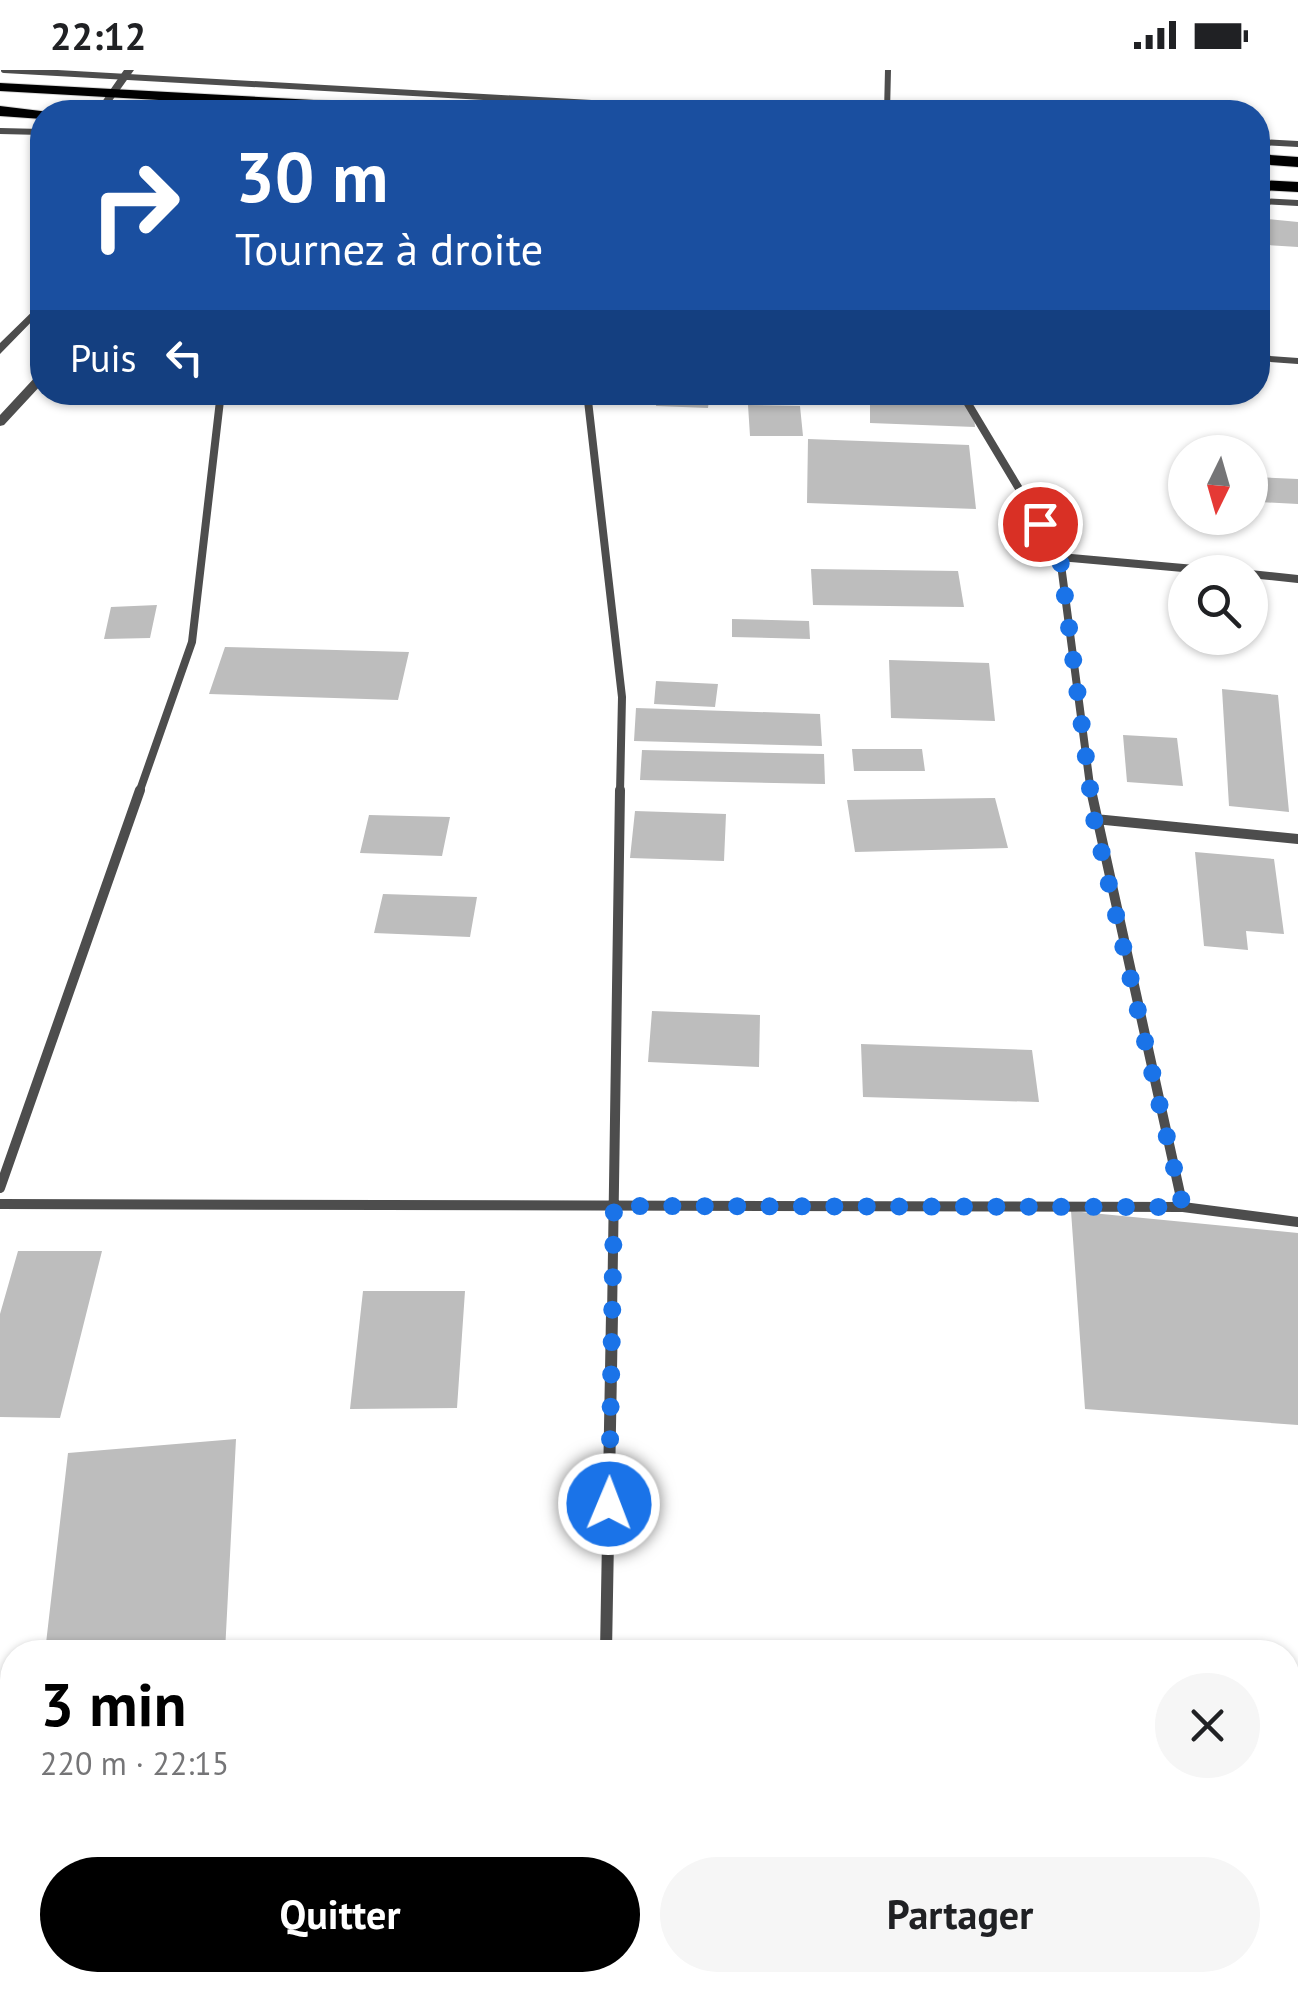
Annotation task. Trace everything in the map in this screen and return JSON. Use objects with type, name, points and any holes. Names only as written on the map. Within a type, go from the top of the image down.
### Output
[{"type":"highway","points":[[0,87],[252,100]]},
{"type":"highway","points":[[0,111],[30,113]]},
{"type":"highway","points":[[1270,160],[1298,162]]},
{"type":"highway","points":[[1270,186],[1298,187]]},
{"type":"street","points":[[4,70],[126,73],[267,100]]},
{"type":"street","points":[[888,70],[888,100]]},
{"type":"street","points":[[107,100],[126,73]]},
{"type":"street","points":[[0,131],[30,132]]},
{"type":"street","points":[[1270,143],[1298,144]]},
{"type":"street","points":[[1270,202],[1298,203]]},
{"type":"street","points":[[0,350],[30,318]]},
{"type":"street","points":[[1270,359],[1298,361]]},
{"type":"street","points":[[0,422],[30,390]]},
{"type":"street","points":[[0,1188],[192,642],[219,405]]},
{"type":"street","points":[[588,405],[622,697],[606,1640]]},
{"type":"street","points":[[968,405],[1060,558],[1094,819],[1183,1207]]},
{"type":"street","points":[[1060,558],[1168,567]]},
{"type":"street","points":[[1268,576],[1298,579]]},
{"type":"street","points":[[1094,819],[1298,838]]},
{"type":"street","points":[[0,1204],[1183,1207],[1298,1222]]},
{"type":"building","points":[[1270,219],[1298,222],[1298,247],[1270,245]]},
{"type":"building","points":[[656,405],[708,405],[708,408]]},
{"type":"building","points":[[748,405],[800,406],[803,436],[750,436]]},
{"type":"building","points":[[870,405],[973,405],[975,427],[870,423]]},
{"type":"building","points":[[808,439],[969,445],[976,509],[807,503]]},
{"type":"building","points":[[1268,478],[1298,479],[1298,504],[1268,502]]},
{"type":"building","points":[[811,569],[958,571],[964,607],[813,605]]},
{"type":"building","points":[[157,605],[150,638],[104,639],[111,607]]},
{"type":"building","points":[[732,619],[809,621],[810,639],[732,637]]},
{"type":"building","points":[[225,647],[409,652],[398,700],[209,694]]},
{"type":"building","points":[[889,660],[989,663],[995,721],[891,718]]},
{"type":"building","points":[[656,681],[718,684],[715,707],[654,704]]},
{"type":"building","points":[[1222,689],[1278,695],[1289,812],[1229,806]]},
{"type":"building","points":[[636,708],[820,714],[822,746],[634,741]]},
{"type":"building","points":[[1123,735],[1177,738],[1183,786],[1127,782]]},
{"type":"building","points":[[852,749],[922,749],[925,771],[854,771]]},
{"type":"building","points":[[642,750],[824,754],[825,784],[640,780]]},
{"type":"building","points":[[995,798],[1008,848],[855,852],[847,800]]},
{"type":"building","points":[[635,811],[726,814],[724,861],[630,858]]},
{"type":"building","points":[[369,815],[450,817],[442,856],[360,853]]},
{"type":"building","points":[[1195,852],[1274,859],[1284,934],[1246,931],[1248,950],[1204,946]]},
{"type":"building","points":[[383,894],[477,897],[470,937],[374,933]]},
{"type":"building","points":[[652,1011],[760,1015],[759,1067],[648,1062]]},
{"type":"building","points":[[861,1044],[1032,1050],[1039,1102],[863,1097]]},
{"type":"building","points":[[1071,1211],[1298,1233],[1298,1425],[1085,1409]]},
{"type":"building","points":[[18,1251],[102,1251],[60,1418],[0,1417],[0,1314]]},
{"type":"building","points":[[363,1291],[465,1291],[457,1408],[350,1409]]},
{"type":"building","points":[[236,1439],[226,1640],[46,1640],[68,1453]]},
{"type":"route","points":[[609,1504],[614,1206],[1183,1207],[1094,819],[1060,558],[1040,524]]}]
